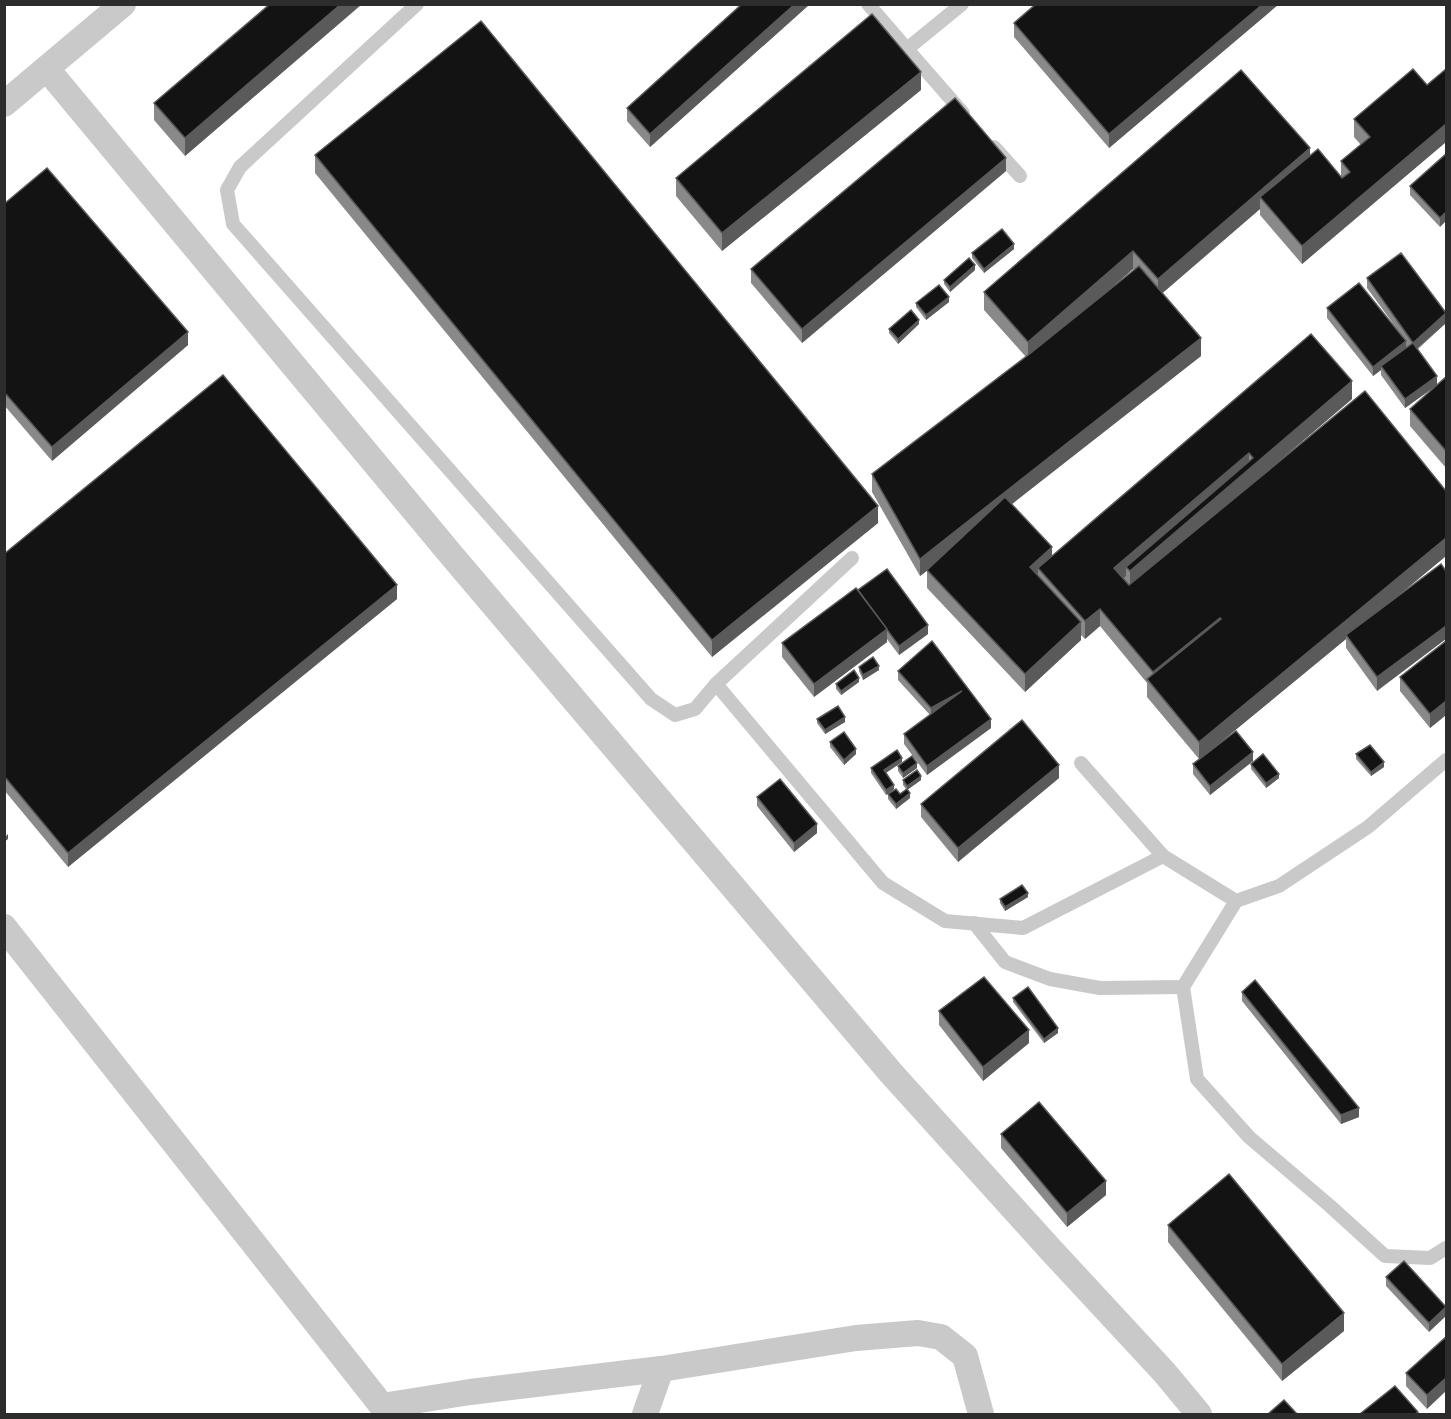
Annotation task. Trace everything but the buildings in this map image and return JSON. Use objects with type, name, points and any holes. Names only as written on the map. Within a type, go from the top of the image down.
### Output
[{"type":"street","points":[[4,104],[123,4]]},
{"type":"street","points":[[47,69],[453,557],[884,1064],[1164,1372],[1199,1414]]},
{"type":"street","points":[[4,927],[384,1410],[470,1392],[661,1369],[856,1338],[918,1333],[941,1337],[965,1356],[981,1414]]},
{"type":"street","points":[[645,1414],[661,1369]]},
{"type":"lane","points":[[417,4],[240,167],[227,190],[233,224],[651,699],[675,715],[695,709],[716,684],[852,558]]},
{"type":"lane","points":[[868,4],[1020,176]]},
{"type":"lane","points":[[907,49],[962,4]]},
{"type":"lane","points":[[716,684],[883,883],[945,921],[1023,928],[1163,856]]},
{"type":"lane","points":[[1446,760],[1358,833],[1279,886],[1236,901],[1183,987],[1197,1079],[1249,1137],[1385,1256],[1430,1258],[1446,1248]]},
{"type":"lane","points":[[1081,763],[1163,856],[1236,901]]},
{"type":"lane","points":[[974,923],[1005,962],[1050,979],[1100,988],[1183,987]]}]
